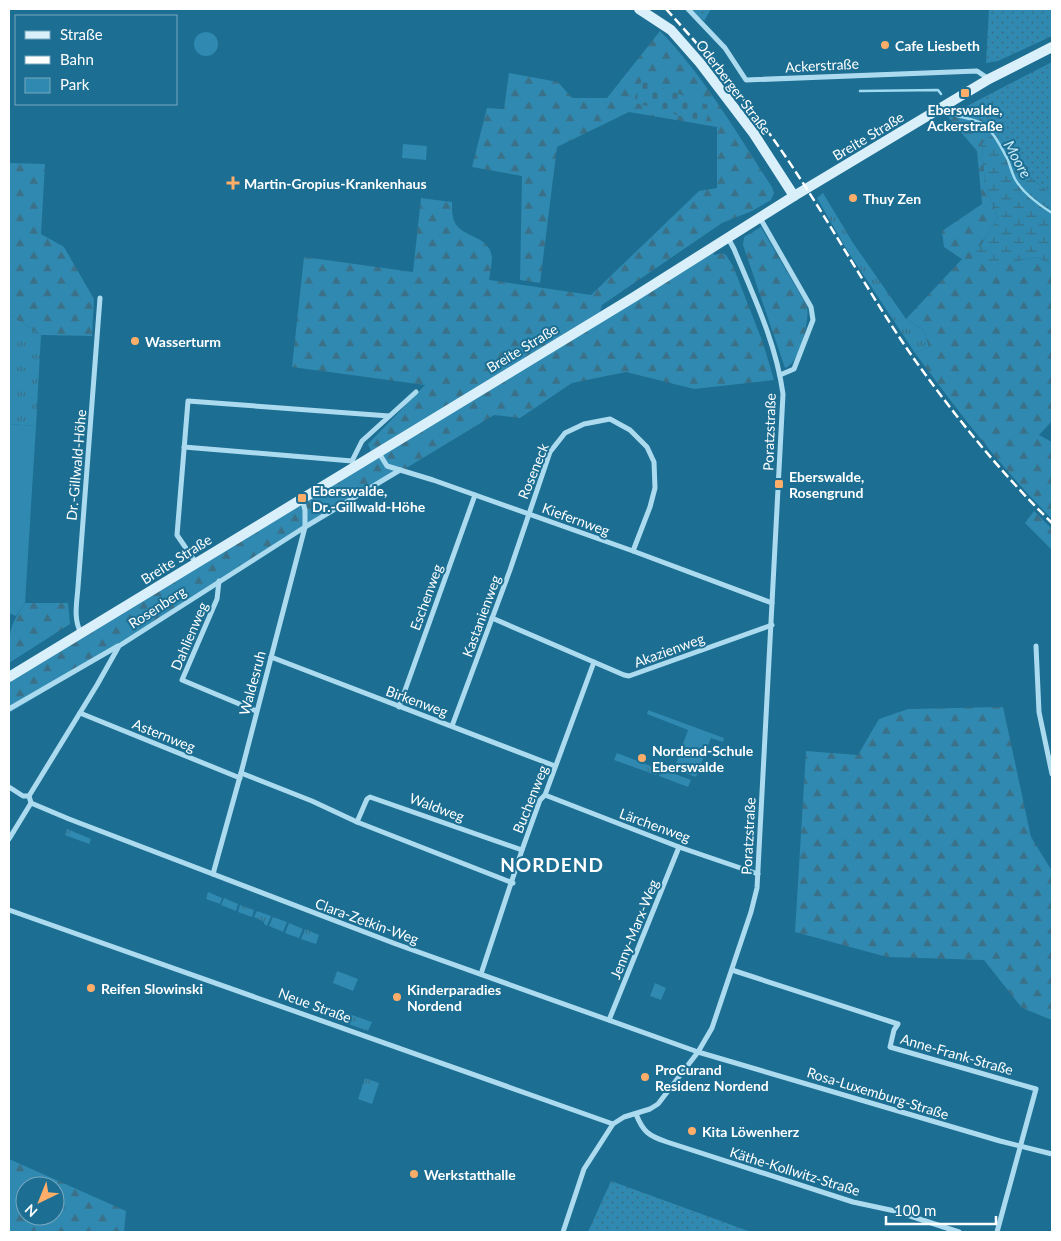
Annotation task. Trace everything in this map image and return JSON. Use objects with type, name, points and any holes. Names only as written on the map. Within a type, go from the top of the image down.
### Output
[{"type":"main road","name":"Oderberger Straße","points":[[639,9],[671,30],[700,63],[754,134],[794,196]]},
{"type":"main road","name":"Breite Straße","points":[[9,677],[302,498],[354,463],[378,452],[794,196],[989,79],[1052,47]]},
{"type":"street","name":"Ackerstraße","points":[[688,9],[725,48],[746,80],[977,71],[989,79]]},
{"type":"street","name":"Poratzstraße","points":[[760,218],[812,307],[814,320],[794,369],[780,374]]},
{"type":"street","name":"Poratzstraße","points":[[613,1124],[624,1117],[650,1109],[658,1104],[698,1052],[712,1028],[754,902],[758,874],[783,402],[780,374],[768,331],[728,238]]},
{"type":"street","name":"Dr.-Gillwald-Höhe","points":[[82,633],[78,627],[76,617],[77,594],[100,298]]},
{"type":"street","points":[[184,447],[354,463],[362,441],[416,392]]},
{"type":"street","points":[[196,563],[177,535],[188,400],[389,416]]},
{"type":"street","name":"Roseneck","points":[[528,514],[550,452],[558,440],[565,432],[584,424],[610,419],[630,430],[647,447],[654,462],[655,488],[650,507],[633,551]]},
{"type":"street","name":"Kiefernweg","points":[[378,452],[387,466],[633,551],[772,603]]},
{"type":"street","name":"Rosenberg","points":[[29,796],[97,686],[118,646],[305,527],[400,470]]},
{"type":"street","name":"Eschenweg","points":[[399,707],[474,495]]},
{"type":"street","name":"Waldesruh","points":[[213,874],[241,775],[305,527],[305,510],[302,498]]},
{"type":"street","name":"Kastanienweg","points":[[452,726],[528,514]]},
{"type":"street","name":"Dahlienweg","points":[[219,581],[217,599],[182,680],[256,711]]},
{"type":"street","name":"Akazienweg","points":[[492,618],[624,676],[629,676],[772,625]]},
{"type":"street","points":[[9,709],[118,646]]},
{"type":"street","points":[[1036,646],[1039,712],[1052,774]]},
{"type":"street","name":"Birkenweg","points":[[271,657],[555,766]]},
{"type":"street","name":"Buchenweg","points":[[481,974],[540,800],[545,796],[594,662]]},
{"type":"street","name":"Asternweg","points":[[80,713],[241,775]]},
{"type":"street","points":[[241,775],[312,801],[357,822],[513,883]]},
{"type":"street","points":[[9,787],[23,796],[29,796],[31,803],[9,839]]},
{"type":"street","name":"Lärchenweg","points":[[545,796],[679,847],[758,874]]},
{"type":"street","name":"Waldweg","points":[[357,822],[367,799],[370,797],[522,850]]},
{"type":"street","name":"Clara-Zetkin-Weg","points":[[31,803],[388,941],[698,1052]]},
{"type":"street","name":"Jenny-Marx-Weg","points":[[609,1020],[679,847]]},
{"type":"street","name":"Neue Straße","points":[[9,910],[613,1124]]},
{"type":"street","name":"Anne-Frank-Straße","points":[[732,970],[898,1024],[894,1030],[890,1046],[1036,1089],[1021,1146]]},
{"type":"street","name":"Rosa-Luxemburg-Straße","points":[[698,1052],[1000,1141],[1052,1154]]},
{"type":"street","name":"Käthe-Kollwitz-Straße","points":[[636,1114],[640,1126],[646,1132],[667,1142],[853,1202],[895,1211],[959,1232]]},
{"type":"street","points":[[563,1232],[584,1169],[613,1124]]},
{"type":"street","points":[[998,1232],[1021,1146]]},
{"type":"green space","points":[[691,9],[711,9],[704,21]]},
{"type":"green space","points":[[989,9],[1052,9],[1052,36],[998,61],[986,63]]},
{"type":"green space","points":[[660,31],[692,67],[733,126],[772,187],[774,193],[771,200],[752,211],[722,223],[602,305],[600,312],[371,451],[368,444],[425,385],[292,367],[304,257],[413,272],[421,198],[452,202],[453,215],[460,229],[490,249],[492,257],[489,280],[591,295],[699,191],[717,188],[717,127],[629,112],[557,147],[540,283],[520,280],[522,176],[472,167],[487,108],[504,109],[509,73],[558,82],[572,98],[607,98]]},
{"type":"green space","points":[[201,32],[211,32],[218,39],[218,49],[211,56],[201,56],[194,49],[194,39]]},
{"type":"green space","points":[[1052,62],[1052,195],[1023,171],[1017,159],[993,128],[965,107]]},
{"type":"green space","points":[[642,80],[711,106],[705,123],[633,102]]},
{"type":"green space","points":[[965,107],[993,128],[982,144],[985,184],[998,218],[976,253],[1013,262],[1036,257],[1052,264],[1052,421],[1039,435],[1052,442],[1052,519],[1033,500],[964,418],[915,353],[929,347],[924,330],[906,319],[962,259],[944,247],[942,231],[982,204],[977,151],[948,117]]},
{"type":"green space","points":[[993,128],[1017,159],[1023,171],[1052,195],[1052,264],[1036,257],[1013,262],[979,265],[976,253],[998,218],[985,184],[982,144]]},
{"type":"green space","points":[[403,144],[427,146],[426,160],[402,158]]},
{"type":"green space","points":[[9,163],[45,164],[41,234],[64,247],[94,299],[92,336],[41,335],[9,314]]},
{"type":"green space","points":[[823,193],[853,243],[906,319],[924,330],[929,347],[915,353],[847,250],[817,198]]},
{"type":"green space","points":[[761,227],[807,306],[807,321],[799,351],[795,359],[785,368],[743,245],[744,237]]},
{"type":"green space","points":[[713,253],[715,255],[722,253],[726,255],[733,266],[763,343],[774,380],[694,389],[626,372],[572,383],[520,418],[494,415],[299,533],[111,652],[9,713],[9,681]]},
{"type":"green space","points":[[9,314],[41,335],[36,426],[9,424]]},
{"type":"green space","points":[[9,424],[36,426],[25,603],[16,616],[9,613]]},
{"type":"green space","points":[[1034,511],[1052,529],[1052,550],[1025,523]]},
{"type":"green space","points":[[25,603],[68,603],[70,624],[9,663],[12,625]]},
{"type":"green space","points":[[1003,707],[1031,837],[1052,871],[1052,1020],[1022,1008],[984,960],[887,957],[795,932],[806,751],[858,755],[879,719],[908,709]]},
{"type":"green space","points":[[648,710],[724,738],[723,742],[711,738],[696,777],[674,769],[688,730],[647,714]]},
{"type":"green space","points":[[617,753],[658,769],[656,775],[614,760]]},
{"type":"green space","points":[[662,769],[691,780],[688,787],[659,776]]},
{"type":"green space","points":[[67,829],[91,839],[89,844],[65,835]]},
{"type":"green space","points":[[208,892],[222,898],[220,904],[206,899]]},
{"type":"green space","points":[[224,898],[238,904],[236,911],[221,905]]},
{"type":"green space","points":[[240,905],[254,910],[252,917],[238,912]]},
{"type":"green space","points":[[257,911],[271,916],[267,926],[264,922],[254,917]]},
{"type":"green space","points":[[273,917],[287,922],[283,932],[269,926]]},
{"type":"green space","points":[[289,923],[303,929],[299,938],[285,933]]},
{"type":"green space","points":[[305,929],[319,935],[316,944],[301,939]]},
{"type":"green space","points":[[337,971],[358,979],[353,991],[333,983]]},
{"type":"green space","points":[[655,983],[666,988],[661,1000],[650,996]]},
{"type":"green space","points":[[329,1007],[372,1022],[368,1031],[326,1016]]},
{"type":"green space","points":[[365,1078],[379,1083],[372,1104],[358,1099]]},
{"type":"green space","points":[[9,1159],[47,1176],[15,1176],[15,1226],[65,1226],[65,1184],[126,1211],[124,1232],[9,1232]]},
{"type":"green space","points":[[611,1181],[751,1232],[588,1232]]},
{"type":"waterway","points":[[860,91],[938,90],[941,94]]},
{"type":"waterway","name":"Moore","points":[[957,116],[978,121],[987,127],[1008,160],[1018,184],[1031,198],[1052,213]]},
{"type":"railway","points":[[666,9],[722,73],[774,140],[894,329],[944,400],[978,443],[1052,523]]},
{"type":"place","name":"Cafe Liesbeth","points":[[885,45]]},
{"type":"place","name":"Eberswalde, Ackerstraße","points":[[965,93]]},
{"type":"place","name":"Martin-Gropius-Krankenhaus","points":[[233,183]]},
{"type":"place","name":"Thuy Zen","points":[[853,198]]},
{"type":"place","name":"Wasserturm","points":[[135,341]]},
{"type":"place","name":"Eberswalde, Rosengrund","points":[[779,484]]},
{"type":"place","name":"Eberswalde, Dr.-Gillwald-Höhe","points":[[302,498]]},
{"type":"place","name":"Nordend-Schule Eberswalde","points":[[642,758]]},
{"type":"place","name":"Reifen Slowinski","points":[[91,988]]},
{"type":"place","name":"Kinderparadies Nordend","points":[[397,997]]},
{"type":"place","name":"ProCurand Residenz Nordend","points":[[645,1077]]},
{"type":"place","name":"Kita Löwenherz","points":[[692,1131]]},
{"type":"place","name":"Werkstatthalle","points":[[414,1174]]},
{"type":"district","name":"NORDEND","points":[[552,864]]}]
